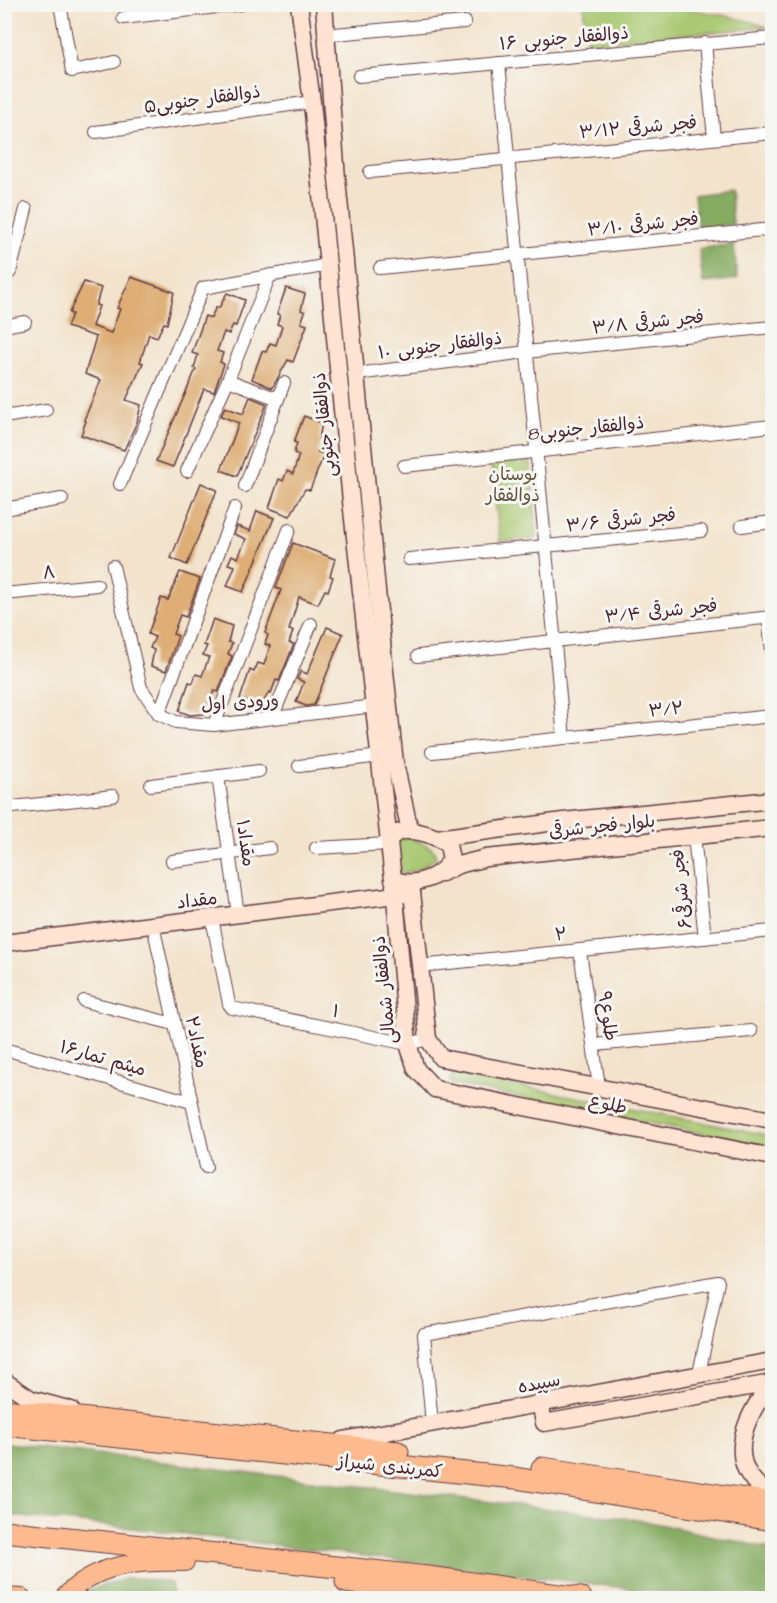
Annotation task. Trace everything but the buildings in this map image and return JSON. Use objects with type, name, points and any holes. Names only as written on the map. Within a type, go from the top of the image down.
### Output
[{"type":"highway","points":[[4,1410],[564,1471],[772,1503]]},
{"type":"highway","name":"کمربندی شیراز","points":[[4,1425],[515,1478],[772,1520]]},
{"type":"highway","points":[[4,1532],[428,1577],[581,1599]]},
{"type":"highway","points":[[67,1539],[185,1562],[461,1599]]},
{"type":"main road","name":"ذوالفقار جنوبی","points":[[299,4],[312,102],[351,501],[389,842]]},
{"type":"main road","name":"ذوالفقار جنوبی","points":[[324,4],[324,35],[393,746],[401,801],[410,831]]},
{"type":"main road","points":[[351,501],[369,500]]},
{"type":"main road","name":"بلوار فجر شرقی","points":[[437,838],[563,821],[772,800]]},
{"type":"main road","name":"بلوار فجر شرقی","points":[[438,874],[458,865],[493,857],[772,828]]},
{"type":"main road","points":[[410,831],[437,838],[448,845],[451,853],[447,867],[412,888],[394,887],[389,842],[392,835],[410,831]]},
{"type":"main road","points":[[493,857],[481,854],[476,842],[480,837],[496,831]]},
{"type":"main road","name":"مقداد","points":[[4,943],[212,918],[394,887]]},
{"type":"main road","name":"ذوالفقار شمالی","points":[[394,887],[408,1044],[416,1069],[435,1089]]},
{"type":"main road","points":[[412,888],[428,1039],[441,1058],[435,1089]]},
{"type":"main road","name":"طلوع","points":[[441,1058],[772,1120]]},
{"type":"main road","name":"طلوع","points":[[435,1089],[772,1157]]},
{"type":"main road","name":"سپیده","points":[[312,1443],[372,1437],[540,1402],[772,1361]]},
{"type":"main road","points":[[4,1381],[31,1399],[133,1423]]},
{"type":"main road","points":[[540,1402],[544,1423],[772,1384]]},
{"type":"main road","points":[[772,1384],[752,1407],[742,1433],[742,1454],[751,1475],[772,1496]]},
{"type":"main road","points":[[64,1599],[94,1574],[121,1565],[185,1562]]},
{"type":"main road","points":[[4,1597],[22,1599]]},
{"type":"street","points":[[60,4],[72,71],[114,62]]},
{"type":"street","points":[[123,18],[243,4]]},
{"type":"street","points":[[324,35],[465,22]]},
{"type":"street","name":"۱۶ ذوالفقار جنوبی","points":[[359,76],[772,38]]},
{"type":"street","points":[[705,43],[714,138]]},
{"type":"street","points":[[499,63],[564,738]]},
{"type":"street","name":"ذوالفقار جنوبی۵","points":[[96,132],[312,102]]},
{"type":"street","name":"۳/۱۲ فجر شرقی","points":[[370,172],[772,133]]},
{"type":"street","points":[[7,273],[26,209]]},
{"type":"street","name":"۳/۱۰ فجر شرقی","points":[[380,268],[772,229]]},
{"type":"street","points":[[120,484],[203,288],[328,265]]},
{"type":"street","points":[[187,471],[228,380],[270,275]]},
{"type":"street","points":[[4,326],[25,322]]},
{"type":"street","name":"۳/۸ فجر شرقی","points":[[526,352],[772,327]]},
{"type":"street","name":"۱۰ ذوالفقار جنوبی","points":[[357,374],[526,352]]},
{"type":"street","points":[[228,380],[278,399]]},
{"type":"street","points":[[245,486],[284,383]]},
{"type":"street","points":[[4,417],[46,410]]},
{"type":"street","name":"8ذوالفقار جنوبی","points":[[404,466],[772,426]]},
{"type":"street","points":[[4,508],[62,499]]},
{"type":"street","points":[[159,714],[235,508]]},
{"type":"street","points":[[742,526],[772,522]]},
{"type":"street","points":[[214,725],[289,530]]},
{"type":"street","name":"۳/۶ فجر شرقی","points":[[409,559],[701,531]]},
{"type":"street","points":[[113,566],[141,688],[159,714]]},
{"type":"street","name":"۸","points":[[4,594],[97,585]]},
{"type":"street","points":[[770,617],[772,650]]},
{"type":"street","name":"۳/۴ فجر شرقی","points":[[418,656],[770,617]]},
{"type":"street","points":[[272,718],[311,624]]},
{"type":"street","name":"ورودی اول","points":[[159,714],[176,722],[214,725],[375,706]]},
{"type":"street","name":"۳/۲","points":[[432,752],[772,716]]},
{"type":"street","points":[[299,766],[380,756]]},
{"type":"street","points":[[151,785],[259,771]]},
{"type":"street","name":"مقداد۱","points":[[218,776],[238,914]]},
{"type":"street","points":[[4,808],[113,796]]},
{"type":"street","name":"فجر شرقی۶","points":[[693,836],[705,938]]},
{"type":"street","points":[[316,848],[389,842]]},
{"type":"street","points":[[172,861],[270,848]]},
{"type":"street","name":"۱","points":[[212,918],[229,1004],[236,1009],[408,1044],[428,1039]]},
{"type":"street","name":"مقداد۲","points":[[153,925],[206,1167]]},
{"type":"street","name":"۲","points":[[420,966],[772,931]]},
{"type":"street","name":"طلوع۹","points":[[580,951],[599,1087]]},
{"type":"street","points":[[84,1001],[174,1024]]},
{"type":"street","points":[[594,1045],[752,1031]]},
{"type":"street","name":"میثم تمار۱۶","points":[[4,1049],[191,1102]]},
{"type":"street","points":[[432,1425],[424,1334],[718,1282],[699,1374]]},
{"type":"green space","points":[[583,5],[676,8],[722,15],[768,27],[587,43]]},
{"type":"green space","points":[[730,190],[733,224],[698,228],[694,195]]},
{"type":"green space","points":[[734,244],[737,279],[703,283],[699,249]]},
{"type":"green space","name":"بوستان ذوالفقار","points":[[530,460],[537,538],[500,542],[491,464]]},
{"type":"green space","points":[[407,836],[430,847],[435,852],[435,858],[420,869],[398,874],[392,843]]},
{"type":"green space","points":[[454,1073],[772,1136],[772,1147],[452,1084],[450,1081]]},
{"type":"green space","points":[[5,1443],[640,1520],[772,1549],[772,1598],[707,1598],[169,1532],[5,1515]]},
{"type":"green space","points":[[140,1578],[171,1583],[172,1598],[80,1598],[81,1592],[124,1579]]}]
